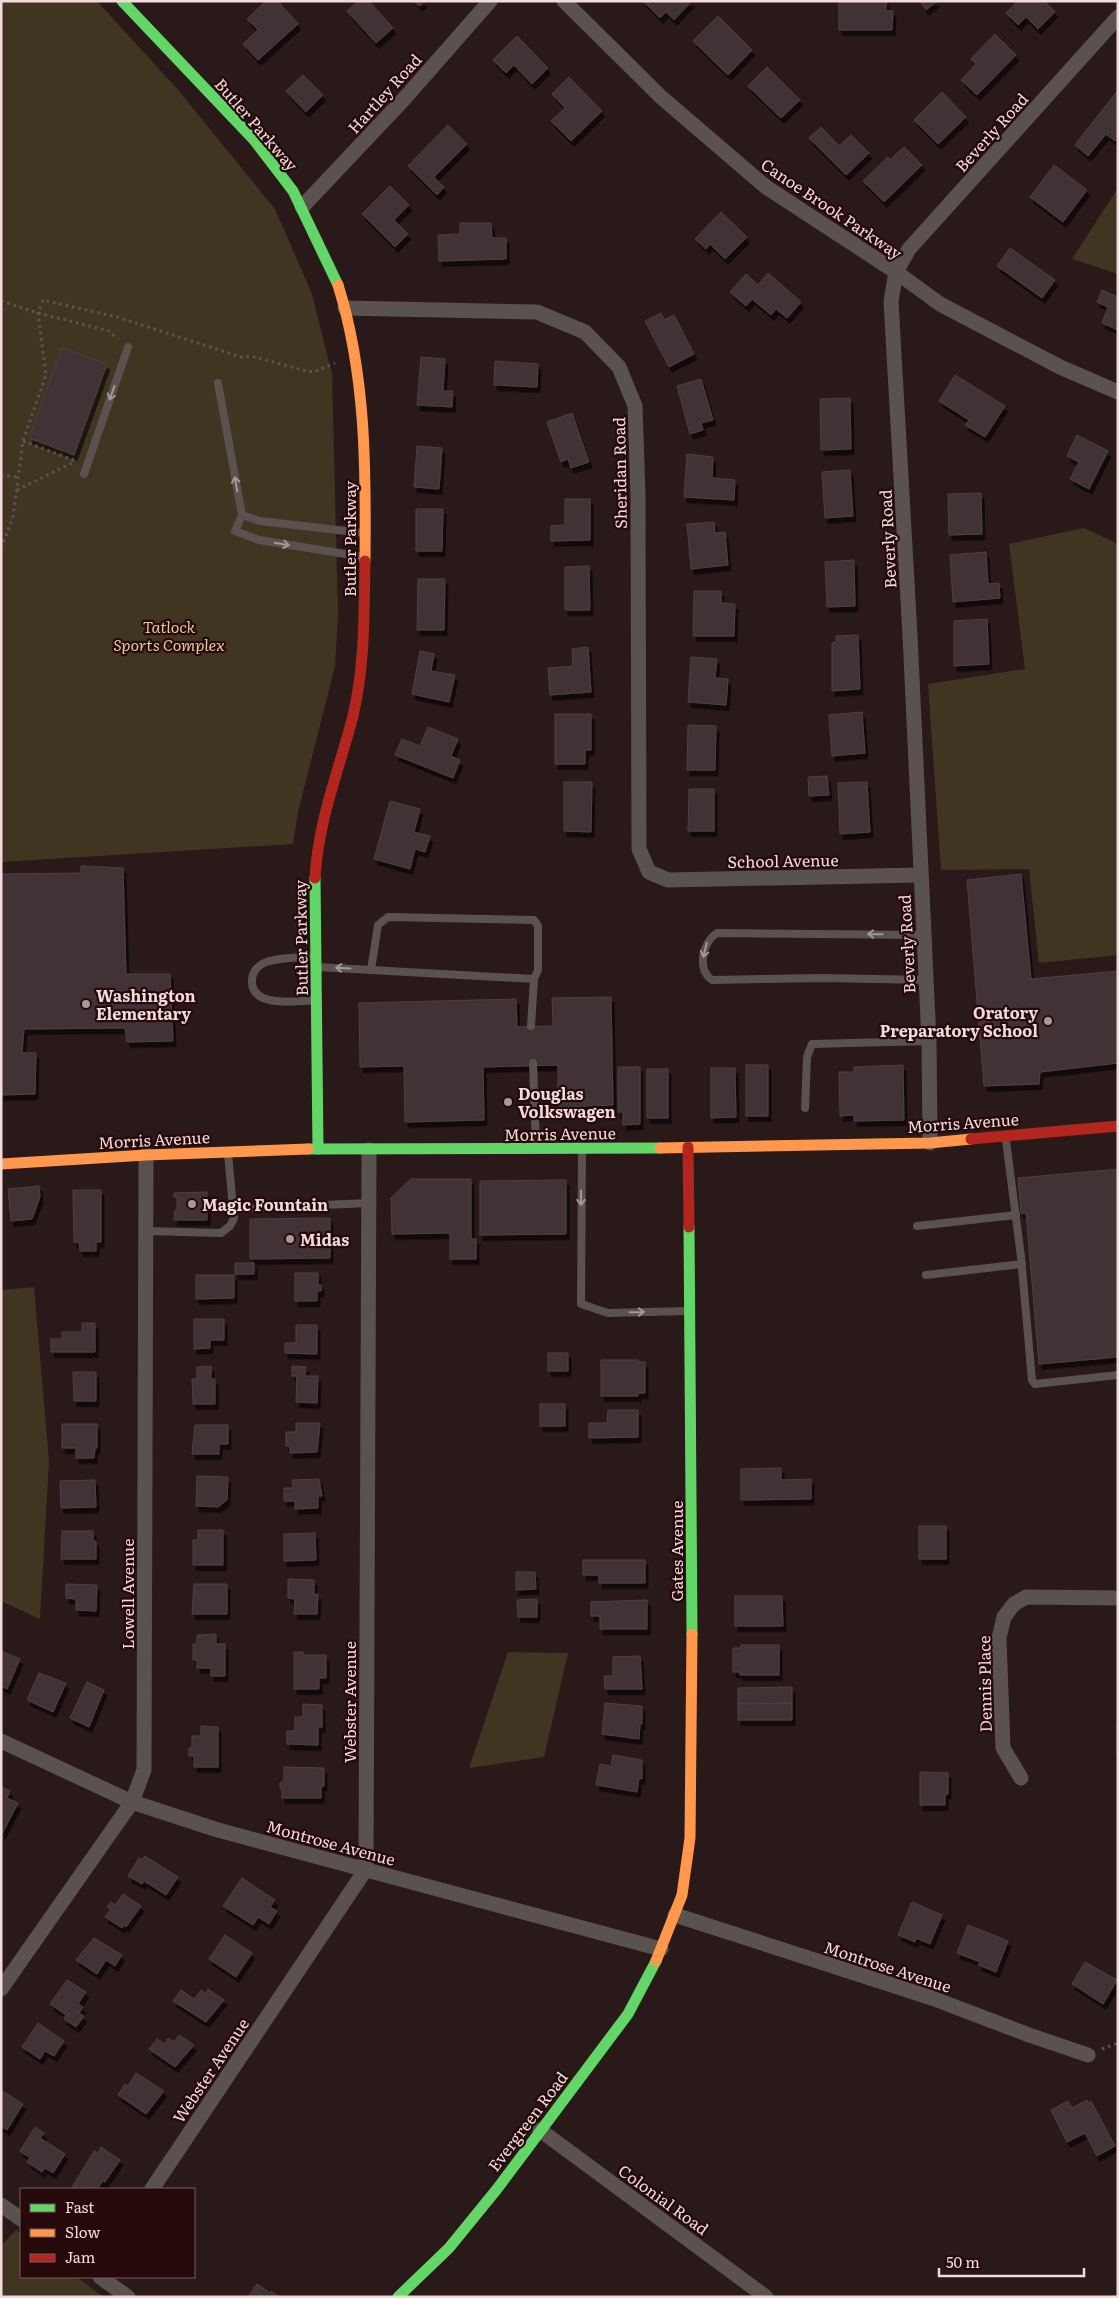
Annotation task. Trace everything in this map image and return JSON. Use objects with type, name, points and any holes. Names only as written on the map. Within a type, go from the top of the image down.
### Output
[{"type":"street","name":"Butler Parkway","points":[[122,1],[254,140],[275,165],[302,207],[325,255],[345,308],[360,386],[365,440],[366,558],[363,659],[354,715],[324,812],[316,854],[314,890],[318,1149]]},
{"type":"street","name":"Hartley Road","points":[[302,207],[404,99],[490,1]]},
{"type":"street","name":"Canoe Brook Parkway","points":[[564,1],[661,97],[766,188],[896,272],[940,304],[1060,367],[1118,392]]},
{"type":"street","name":"Beverly Road","points":[[930,1143],[930,1041],[891,301],[896,272],[909,249],[1118,17]]},
{"type":"street","name":"Sheridan Road","points":[[345,308],[537,312],[585,332],[619,367],[635,406],[638,494],[639,849],[649,872]]},
{"type":"street","name":"School Avenue","points":[[649,872],[668,880],[920,874]]},
{"type":"street","name":"Morris Avenue","points":[[1,1164],[146,1155],[318,1149],[582,1149],[930,1143],[1118,1126]]},
{"type":"street","name":"Gates Avenue","points":[[661,1949],[682,1895],[690,1838],[692,1608],[691,1311],[688,1147]]},
{"type":"street","name":"Webster Avenue","points":[[153,2188],[366,1869],[370,1150]]},
{"type":"street","name":"Lowell Avenue","points":[[1,1989],[132,1802],[144,1770],[146,1155]]},
{"type":"street","name":"Dennis Place","points":[[1022,1778],[1003,1748],[999,1638],[1004,1617],[1014,1604],[1026,1597],[1118,1598]]},
{"type":"street","name":"Montrose Avenue","points":[[1,1741],[132,1802],[218,1830],[661,1949]]},
{"type":"street","name":"Montrose Avenue","points":[[675,1916],[932,1998],[1028,2035],[1088,2055]]},
{"type":"street","name":"Evergreen Road","points":[[398,2297],[449,2248],[628,2014],[654,1967],[661,1949]]},
{"type":"street","name":"Colonial Road","points":[[540,2130],[766,2297]]},
{"type":"street","points":[[1,2205],[20,2218]]},
{"type":"street","points":[[101,2278],[128,2297]]},
{"type":"lane","points":[[84,474],[128,347]]},
{"type":"lane","points":[[218,383],[242,515],[235,531],[259,540],[366,558]]},
{"type":"lane","points":[[242,515],[260,520],[366,534]]},
{"type":"lane","points":[[371,970],[378,925],[388,917],[534,920],[538,926],[538,970],[534,979],[531,1026]]},
{"type":"lane","points":[[924,935],[717,933],[706,944],[703,954],[706,975],[712,980],[823,978],[926,980]]},
{"type":"lane","points":[[317,1000],[266,1000],[256,993],[252,981],[257,968],[268,962],[315,961],[371,970],[534,979]]},
{"type":"lane","points":[[805,1108],[807,1056],[812,1044],[930,1041]]},
{"type":"lane","points":[[533,1063],[536,1149]]},
{"type":"lane","points":[[1006,1135],[1022,1264],[1032,1380],[1035,1384],[1118,1374]]},
{"type":"lane","points":[[582,1149],[581,1304],[608,1313],[691,1311]]},
{"type":"lane","points":[[146,1231],[222,1233],[234,1218],[228,1152]]},
{"type":"lane","points":[[233,1209],[369,1203]]},
{"type":"lane","points":[[917,1226],[1016,1214]]},
{"type":"lane","points":[[926,1274],[1022,1264]]},
{"type":"path","points":[[1,548],[13,518],[23,441],[46,375],[38,313],[43,300],[117,317],[241,358],[251,356],[314,372],[335,362]]},
{"type":"path","points":[[1,301],[38,313],[108,331],[128,347]]},
{"type":"path","points":[[23,441],[76,461]]},
{"type":"path","points":[[16,491],[91,454]]},
{"type":"path","points":[[1,475],[18,477]]},
{"type":"green space","name":"Tatlock Sports Complex","points":[[1,1],[97,1],[179,91],[275,209],[312,294],[332,374],[338,615],[335,666],[298,812],[293,844],[1,862]]},
{"type":"green space","points":[[1118,188],[1118,274],[1072,259]]},
{"type":"green space","points":[[1084,528],[1118,544],[1118,955],[1039,963],[1029,869],[941,870],[928,684],[1025,669],[1009,544]]},
{"type":"green space","points":[[34,1287],[49,1461],[40,1619],[1,1601],[1,1290]]},
{"type":"green space","points":[[508,1652],[568,1653],[544,1757],[469,1768]]},
{"type":"green space","points":[[16,2230],[20,2232],[20,2278],[78,2278],[103,2297],[1,2297],[1,2246]]},
{"type":"building","points":[[266,1],[278,1],[298,24],[258,60],[243,44],[258,30],[247,19]]},
{"type":"building","points":[[358,1],[369,1],[393,28],[376,43],[347,11]]},
{"type":"building","points":[[414,1],[424,1],[420,6]]},
{"type":"building","points":[[643,1],[692,1],[674,20],[666,12],[660,18]]},
{"type":"building","points":[[839,1],[886,1],[886,11],[893,11],[892,30],[839,30]]},
{"type":"building","points":[[920,1],[937,1],[926,10]]},
{"type":"building","points":[[1018,1],[1044,1],[1055,12],[1038,29],[1026,17],[1018,25],[1006,13]]},
{"type":"building","points":[[718,16],[752,50],[728,75],[693,41]]},
{"type":"building","points":[[995,34],[1016,55],[977,95],[961,80],[976,64],[971,59]]},
{"type":"building","points":[[517,36],[548,68],[532,84],[514,65],[506,73],[493,60]]},
{"type":"building","points":[[767,67],[800,100],[781,118],[748,86]]},
{"type":"building","points":[[303,75],[323,95],[306,112],[286,91]]},
{"type":"building","points":[[569,77],[602,111],[571,141],[551,121],[565,108],[552,94]]},
{"type":"building","points":[[1118,90],[1118,137],[1115,141],[1106,134],[1088,156],[1075,145]]},
{"type":"building","points":[[942,92],[966,117],[938,144],[914,120]]},
{"type":"building","points":[[448,125],[467,144],[434,177],[444,187],[437,195],[408,166]]},
{"type":"building","points":[[821,127],[839,146],[851,135],[869,153],[846,175],[809,138]]},
{"type":"building","points":[[904,147],[922,165],[884,202],[863,181],[888,157],[890,160]]},
{"type":"building","points":[[1054,165],[1087,190],[1063,222],[1030,197]]},
{"type":"building","points":[[390,186],[409,205],[394,220],[408,234],[395,247],[362,214]]},
{"type":"building","points":[[721,212],[747,237],[725,259],[710,244],[706,249],[695,239]]},
{"type":"building","points":[[460,223],[491,223],[492,238],[506,238],[506,259],[439,261],[438,235],[460,234]]},
{"type":"building","points":[[1010,248],[1055,280],[1042,298],[997,266]]},
{"type":"building","points":[[768,273],[801,302],[787,318],[776,309],[771,315],[752,299],[746,306],[730,292],[746,274],[758,285]]},
{"type":"building","points":[[1102,290],[1118,297],[1118,330],[1102,323],[1108,307],[1097,302]]},
{"type":"building","points":[[661,313],[664,320],[674,315],[694,354],[669,367],[645,321]]},
{"type":"building","points":[[62,348],[107,364],[74,455],[29,438]]},
{"type":"building","points":[[421,357],[445,359],[443,391],[453,391],[452,407],[417,405]]},
{"type":"building","points":[[495,361],[538,364],[537,387],[494,385]]},
{"type":"building","points":[[955,375],[1005,406],[985,437],[965,425],[969,420],[939,401]]},
{"type":"building","points":[[701,379],[713,420],[701,423],[703,430],[690,434],[677,386]]},
{"type":"building","points":[[850,398],[851,449],[821,450],[820,399]]},
{"type":"building","points":[[572,413],[589,462],[571,468],[568,459],[561,462],[547,422]]},
{"type":"building","points":[[1077,435],[1108,451],[1089,489],[1070,479],[1079,462],[1067,456]]},
{"type":"building","points":[[417,446],[442,448],[439,489],[414,487]]},
{"type":"building","points":[[687,454],[713,457],[712,478],[735,480],[734,500],[684,497]]},
{"type":"building","points":[[850,470],[853,516],[825,518],[822,472]]},
{"type":"building","points":[[981,493],[982,534],[949,535],[948,494]]},
{"type":"building","points":[[565,499],[590,499],[590,540],[551,541],[551,526],[565,525]]},
{"type":"building","points":[[416,509],[443,509],[442,551],[416,551]]},
{"type":"building","points":[[714,522],[715,533],[725,532],[728,565],[691,569],[687,524]]},
{"type":"building","points":[[986,552],[988,584],[999,583],[1000,598],[953,602],[950,555]]},
{"type":"building","points":[[854,560],[855,606],[827,607],[825,562]]},
{"type":"building","points":[[589,566],[590,610],[565,610],[565,567]]},
{"type":"building","points":[[418,579],[445,579],[444,630],[417,630]]},
{"type":"building","points":[[694,591],[721,591],[721,603],[735,604],[734,636],[693,636]]},
{"type":"building","points":[[987,619],[989,664],[954,666],[954,621]]},
{"type":"building","points":[[858,635],[860,689],[832,691],[832,643],[836,642],[836,636]]},
{"type":"building","points":[[588,647],[591,692],[550,695],[548,668],[573,666],[572,649]]},
{"type":"building","points":[[420,651],[434,654],[431,671],[455,675],[449,702],[412,694]]},
{"type":"building","points":[[691,657],[717,659],[715,678],[728,679],[726,705],[688,702]]},
{"type":"building","points":[[862,712],[865,753],[832,756],[829,715]]},
{"type":"building","points":[[555,714],[591,714],[591,750],[585,750],[585,764],[555,764]]},
{"type":"building","points":[[688,725],[716,726],[715,770],[687,770]]},
{"type":"building","points":[[428,727],[458,739],[451,756],[460,760],[453,778],[395,755],[402,739],[420,746]]},
{"type":"building","points":[[827,776],[829,795],[809,796],[808,777]]},
{"type":"building","points":[[564,782],[592,782],[591,832],[564,831]]},
{"type":"building","points":[[867,782],[870,832],[840,834],[838,783]]},
{"type":"building","points":[[689,789],[714,789],[714,831],[688,831]]},
{"type":"building","points":[[390,801],[420,809],[414,832],[430,836],[425,852],[415,849],[410,869],[374,859]]},
{"type":"building","name":"Washington Elementary","points":[[81,866],[123,868],[126,974],[170,974],[173,1041],[127,1042],[125,1028],[24,1029],[22,1053],[36,1053],[35,1094],[1,1095],[1,874],[81,873]]},
{"type":"building","name":"Oratory Preparatory School","points":[[1021,874],[1031,979],[1118,971],[1118,1063],[1040,1072],[1039,1084],[984,1086],[967,880]]},
{"type":"building","points":[[611,997],[613,1105],[558,1107],[558,1065],[483,1067],[484,1120],[405,1122],[404,1066],[360,1067],[359,1003],[516,999],[517,1027],[553,1026],[552,998]]},
{"type":"building","points":[[746,1065],[768,1065],[768,1116],[746,1116]]},
{"type":"building","points":[[903,1065],[904,1120],[854,1121],[854,1115],[840,1116],[839,1072],[854,1072],[854,1067]]},
{"type":"building","points":[[618,1067],[640,1067],[640,1124],[623,1125],[623,1112],[618,1112]]},
{"type":"building","points":[[711,1068],[735,1068],[736,1117],[711,1118]]},
{"type":"building","points":[[647,1069],[668,1069],[668,1118],[647,1118]]},
{"type":"building","points":[[1118,1169],[1118,1357],[1039,1364],[1026,1213],[1021,1213],[1018,1178]]},
{"type":"building","points":[[411,1179],[471,1179],[471,1239],[476,1239],[476,1259],[450,1259],[450,1233],[392,1234],[391,1198]]},
{"type":"building","points":[[566,1180],[566,1234],[480,1235],[480,1181]]},
{"type":"building","points":[[39,1186],[40,1197],[32,1219],[11,1221],[8,1189]]},
{"type":"building","points":[[73,1190],[101,1190],[101,1242],[96,1242],[96,1251],[80,1251],[79,1242],[74,1242]]},
{"type":"building","name":"Magic Fountain","points":[[207,1192],[207,1220],[174,1220],[175,1210],[177,1210],[177,1197],[174,1197],[174,1193]]},
{"type":"building","name":"Midas","points":[[330,1218],[330,1258],[250,1259],[250,1219]]},
{"type":"building","points":[[235,1263],[254,1263],[254,1274],[235,1274]]},
{"type":"building","points":[[295,1273],[318,1273],[318,1285],[321,1285],[321,1291],[317,1291],[317,1301],[295,1301]]},
{"type":"building","points":[[196,1275],[234,1275],[234,1298],[196,1299]]},
{"type":"building","points":[[194,1319],[224,1319],[224,1340],[210,1340],[210,1348],[194,1349]]},
{"type":"building","points":[[82,1323],[95,1323],[95,1352],[51,1352],[51,1339],[62,1339],[62,1332],[82,1332]]},
{"type":"building","points":[[296,1325],[317,1325],[317,1354],[285,1353],[285,1343],[296,1343]]},
{"type":"building","points":[[548,1353],[568,1353],[568,1371],[548,1371]]},
{"type":"building","points":[[601,1360],[638,1360],[638,1362],[645,1362],[645,1393],[638,1393],[638,1396],[601,1396]]},
{"type":"building","points":[[211,1366],[211,1379],[215,1379],[215,1404],[193,1404],[192,1379],[197,1379],[197,1367]]},
{"type":"building","points":[[292,1366],[306,1367],[305,1376],[318,1376],[317,1403],[296,1402],[297,1376],[292,1376]]},
{"type":"building","points":[[73,1372],[96,1372],[96,1401],[74,1401]]},
{"type":"building","points":[[540,1404],[565,1404],[565,1426],[540,1426]]},
{"type":"building","points":[[608,1410],[638,1410],[638,1437],[589,1438],[589,1423],[607,1423]]},
{"type":"building","points":[[296,1423],[320,1423],[317,1452],[290,1453],[290,1446],[286,1446],[286,1432],[296,1432]]},
{"type":"building","points":[[62,1424],[97,1424],[97,1448],[95,1448],[94,1458],[76,1458],[76,1448],[62,1448]]},
{"type":"building","points":[[195,1425],[228,1425],[228,1444],[219,1444],[219,1454],[192,1454]]},
{"type":"building","points":[[781,1468],[781,1480],[811,1479],[811,1499],[741,1500],[741,1469]]},
{"type":"building","points":[[197,1476],[228,1477],[227,1500],[218,1507],[196,1506]]},
{"type":"building","points":[[319,1479],[322,1496],[318,1496],[318,1508],[295,1509],[295,1501],[284,1501],[284,1488],[293,1488],[292,1480]]},
{"type":"building","points":[[95,1480],[96,1507],[61,1508],[60,1481]]},
{"type":"building","points":[[919,1526],[946,1526],[946,1559],[919,1559]]},
{"type":"building","points":[[198,1530],[223,1530],[223,1565],[193,1565],[193,1540],[198,1540]]},
{"type":"building","points":[[62,1531],[93,1531],[93,1541],[96,1541],[96,1559],[61,1559]]},
{"type":"building","points":[[315,1533],[316,1560],[284,1561],[284,1534]]},
{"type":"building","points":[[583,1560],[645,1560],[645,1583],[599,1583],[599,1575],[583,1575]]},
{"type":"building","points":[[516,1572],[535,1572],[536,1589],[516,1590]]},
{"type":"building","points":[[288,1579],[314,1580],[314,1595],[318,1594],[317,1614],[294,1614],[295,1599],[288,1598]]},
{"type":"building","points":[[66,1584],[97,1585],[96,1611],[76,1610],[76,1599],[66,1598]]},
{"type":"building","points":[[194,1584],[227,1584],[227,1614],[192,1614]]},
{"type":"building","points":[[735,1596],[782,1596],[783,1626],[735,1626]]},
{"type":"building","points":[[537,1599],[537,1617],[518,1617],[517,1600]]},
{"type":"building","points":[[647,1600],[647,1629],[600,1629],[600,1616],[591,1616],[591,1602]]},
{"type":"building","points":[[216,1634],[216,1644],[225,1644],[225,1676],[211,1676],[211,1668],[197,1668],[197,1660],[193,1660],[193,1644],[197,1644],[197,1635]]},
{"type":"building","points":[[741,1645],[779,1645],[779,1675],[740,1675],[739,1672],[733,1672],[733,1648],[741,1648]]},
{"type":"building","points":[[1,1651],[20,1659],[7,1689],[1,1686]]},
{"type":"building","points":[[294,1652],[303,1652],[303,1655],[326,1655],[326,1678],[319,1678],[319,1689],[294,1689]]},
{"type":"building","points":[[640,1656],[642,1689],[605,1689],[604,1676],[613,1676],[613,1657]]},
{"type":"building","points":[[39,1673],[66,1683],[53,1712],[27,1700]]},
{"type":"building","points":[[87,1682],[104,1690],[89,1727],[70,1718]]},
{"type":"building","points":[[792,1687],[792,1703],[738,1704],[738,1688]]},
{"type":"building","points":[[605,1703],[642,1706],[642,1724],[640,1724],[639,1739],[602,1734]]},
{"type":"building","points":[[792,1703],[792,1720],[738,1720],[738,1704]]},
{"type":"building","points":[[303,1704],[322,1705],[322,1727],[318,1727],[318,1745],[287,1744],[287,1731],[295,1731],[295,1717],[303,1717]]},
{"type":"building","points":[[1118,1723],[1118,1755],[1117,1755]]},
{"type":"building","points":[[201,1726],[218,1727],[218,1767],[194,1767],[194,1756],[189,1756],[189,1748],[192,1748],[192,1736],[201,1736]]},
{"type":"building","points":[[613,1755],[642,1760],[642,1779],[639,1778],[637,1792],[596,1785],[600,1764],[611,1766]]},
{"type":"building","points":[[284,1767],[324,1768],[324,1786],[321,1786],[321,1798],[282,1798],[280,1783],[284,1781]]},
{"type":"building","points":[[920,1772],[948,1773],[948,1794],[945,1794],[945,1805],[920,1805]]},
{"type":"building","points":[[2,1787],[10,1791],[7,1798],[18,1803],[2,1834]]},
{"type":"building","points":[[145,1856],[178,1877],[166,1895],[144,1881],[142,1884],[128,1876],[139,1858],[142,1860]]},
{"type":"building","points":[[242,1878],[275,1900],[270,1907],[277,1911],[269,1924],[258,1917],[253,1925],[223,1906]]},
{"type":"building","points":[[123,1894],[141,1906],[126,1927],[124,1925],[122,1928],[105,1917],[111,1909],[107,1907],[111,1902],[115,1905]]},
{"type":"building","points":[[912,1902],[942,1915],[930,1944],[916,1938],[915,1942],[898,1935]]},
{"type":"building","points":[[968,1925],[1008,1941],[996,1972],[978,1965],[980,1962],[957,1953]]},
{"type":"building","points":[[225,1935],[252,1953],[236,1977],[209,1959]]},
{"type":"building","points":[[94,1938],[122,1955],[115,1966],[106,1960],[97,1974],[76,1960]]},
{"type":"building","points":[[1085,1962],[1117,1980],[1103,2004],[1072,1984]]},
{"type":"building","points":[[67,1980],[86,1992],[78,2004],[83,2007],[79,2013],[84,2016],[76,2027],[64,2019],[66,2015],[50,2004]]},
{"type":"building","points":[[208,1989],[224,2000],[206,2022],[173,2001],[181,1990],[194,1999],[201,1990],[206,1993]]},
{"type":"building","points":[[38,2023],[64,2041],[54,2056],[45,2051],[40,2059],[22,2047]]},
{"type":"building","points":[[179,2035],[194,2045],[175,2067],[149,2049],[157,2039],[165,2044],[168,2038],[174,2042]]},
{"type":"building","points":[[136,2073],[164,2091],[146,2114],[118,2095],[125,2084],[128,2086]]},
{"type":"building","points":[[1,2090],[23,2104],[7,2130],[1,2126]]},
{"type":"building","points":[[1087,2100],[1088,2103],[1091,2101],[1115,2146],[1097,2156],[1085,2133],[1067,2142],[1051,2110],[1068,2101],[1072,2108]]},
{"type":"building","points":[[35,2127],[44,2133],[40,2138],[65,2154],[53,2173],[45,2168],[42,2172],[27,2162],[30,2158],[20,2151]]},
{"type":"building","points":[[101,2147],[120,2160],[105,2182],[103,2181],[98,2188],[72,2188],[94,2151],[98,2153]]},
{"type":"building","points":[[257,2284],[270,2293],[271,2291],[279,2297],[248,2297]]},
{"type":"traffic: fast","points":[[122,1],[254,140],[293,191],[338,285]]},
{"type":"traffic: fast","points":[[315,878],[318,1149]]},
{"type":"traffic: fast","points":[[308,1149],[660,1148]]},
{"type":"traffic: fast","points":[[689,1227],[692,1634]]},
{"type":"traffic: fast","points":[[398,2297],[449,2248],[497,2189],[628,2014],[656,1961]]},
{"type":"traffic: slow","points":[[338,285],[347,319],[359,387],[364,457],[365,561]]},
{"type":"traffic: slow","points":[[660,1148],[930,1143],[971,1139]]},
{"type":"traffic: slow","points":[[1,1164],[146,1155],[308,1149]]},
{"type":"traffic: slow","points":[[656,1961],[682,1895],[690,1838],[692,1634]]},
{"type":"traffic: jam","points":[[315,878],[320,836],[353,716],[360,678],[365,561]]},
{"type":"traffic: jam","points":[[971,1139],[1118,1126]]},
{"type":"traffic: jam","points":[[688,1147],[689,1227]]},
{"type":"place","name":"Washington Elementary","points":[[86,1004]]},
{"type":"place","name":"Oratory Preparatory School","points":[[1048,1021]]},
{"type":"place","name":"Douglas Volkswagen","points":[[508,1102]]},
{"type":"place","name":"Magic Fountain","points":[[192,1204]]},
{"type":"place","name":"Midas","points":[[290,1239]]}]
